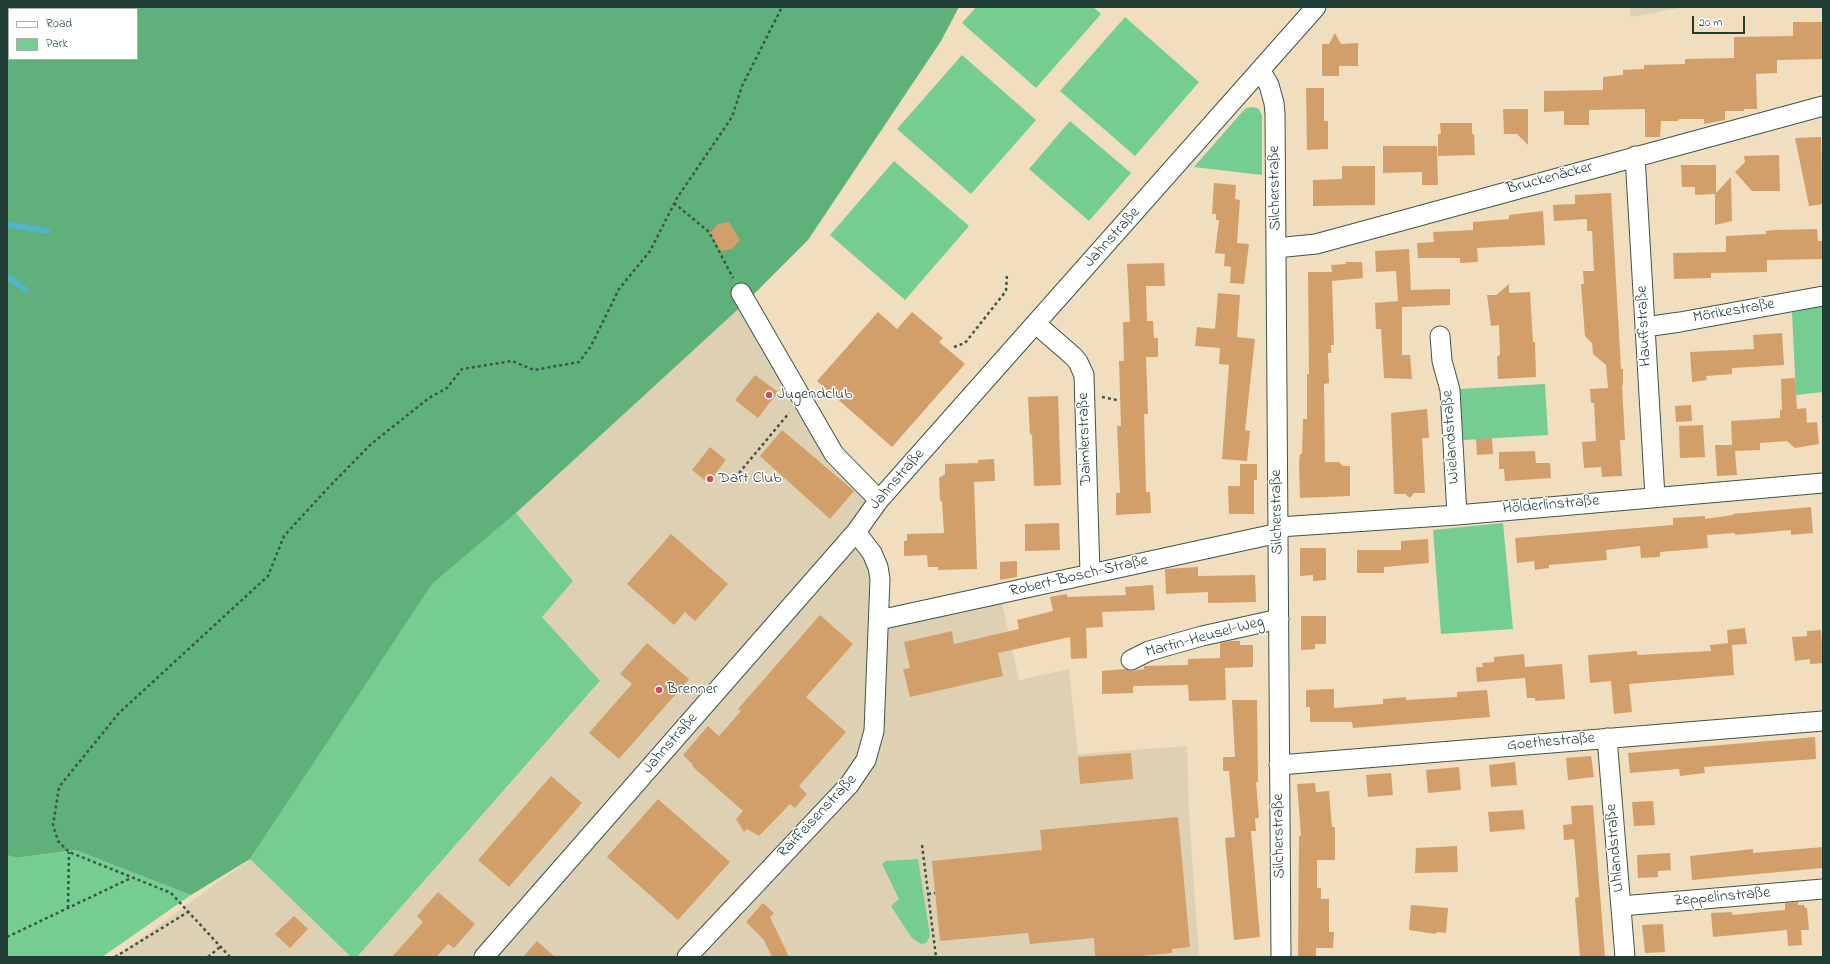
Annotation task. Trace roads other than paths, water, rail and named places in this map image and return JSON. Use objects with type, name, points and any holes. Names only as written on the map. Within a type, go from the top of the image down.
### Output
[{"type":"street","name":"Jahnstraße","points":[[484,957],[856,532],[879,500],[1316,7]]},
{"type":"street","name":"Silcherstraße","points":[[1260,70],[1269,86],[1274,103],[1279,530],[1281,957]]},
{"type":"street","name":"Bruckenäcker","points":[[1276,248],[1316,244],[1823,106]]},
{"type":"street","name":"Hauffstraße","points":[[1635,156],[1655,497]]},
{"type":"street","points":[[741,293],[834,454],[879,500]]},
{"type":"street","name":"Mörikestraße","points":[[1645,327],[1823,296]]},
{"type":"street","name":"Daimlerstraße","points":[[1036,324],[1074,356],[1084,375],[1090,574]]},
{"type":"street","name":"Wielandstraße","points":[[1440,336],[1442,361],[1450,390],[1457,515]]},
{"type":"street","name":"Hölderlinstraße","points":[[1279,530],[1823,483]]},
{"type":"street","name":"Robert-Bosch-Straße","points":[[879,620],[913,614],[1279,530]]},
{"type":"street","name":"Raiffeisenstraße","points":[[687,957],[859,773],[866,760],[874,731],[880,590],[878,566],[872,553],[856,532]]},
{"type":"street","name":"Martin-Heusel-Weg","points":[[1131,660],[1149,651],[1202,636],[1279,619]]},
{"type":"street","name":"Goethestraße","points":[[1280,765],[1823,721]]},
{"type":"street","name":"Uhlandstraße","points":[[1607,738],[1625,957]]},
{"type":"street","name":"Zeppelinstraße","points":[[1621,906],[1823,889]]},
{"type":"waterway","points":[[7,224],[47,231]]},
{"type":"waterway","points":[[7,277],[26,290]]},
{"type":"place","name":"Jugendclub","points":[[769,395]]},
{"type":"place","name":"Dart Club","points":[[710,479]]},
{"type":"place","name":"Brenner","points":[[659,690]]}]
